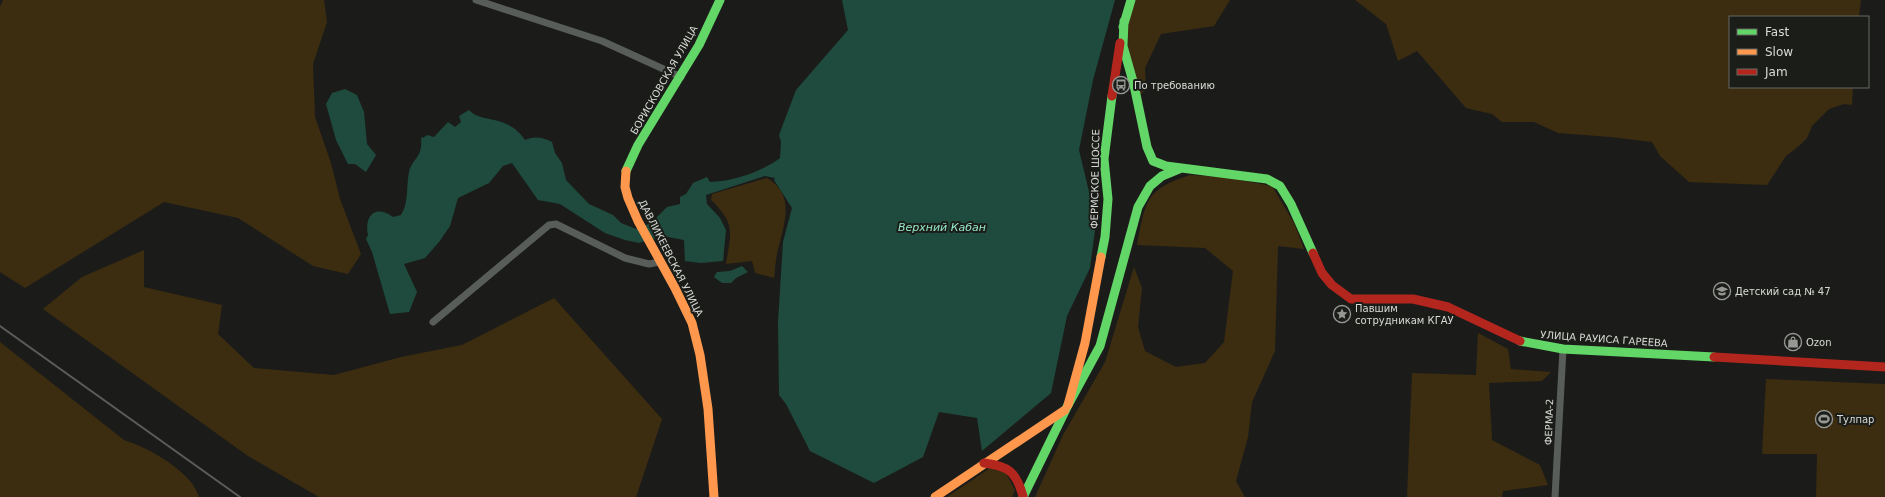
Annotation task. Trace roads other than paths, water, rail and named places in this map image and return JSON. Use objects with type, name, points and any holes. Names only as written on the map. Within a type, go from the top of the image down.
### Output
[{"type":"street","points":[[476,0],[602,41],[681,77]]},
{"type":"street","name":"БОРИСКОВСКАЯ УЛИЦА","points":[[626,172],[638,145],[681,77],[699,45],[720,0]]},
{"type":"street","name":"ФЕРМСКОЕ ШОССЕ","points":[[935,497],[1066,408],[1085,343],[1105,237],[1108,199],[1104,159],[1107,125],[1124,21],[1131,0]]},
{"type":"street","name":"УЛИЦА РАУИСА ГАРЕЕВА","points":[[1124,21],[1123,46],[1134,85],[1147,147],[1153,161],[1166,166],[1267,179],[1280,186],[1291,204],[1322,273],[1332,285],[1351,299],[1413,299],[1448,307],[1522,342],[1563,349],[1885,367]]},
{"type":"street","name":"ФЕРМСКОЕ ШОССЕ","points":[[1023,496],[1066,408],[1100,346],[1138,207],[1150,186],[1162,176],[1181,168]]},
{"type":"street","name":"ДАВЛИКЕЕВСКАЯ УЛИЦА","points":[[626,172],[625,186],[628,198],[638,221],[675,288],[692,323],[700,355],[708,409],[714,497]]},
{"type":"street","points":[[433,322],[549,225],[556,224],[625,258],[649,264],[660,262]]},
{"type":"street","name":"ФЕРМА-2","points":[[1555,497],[1563,349]]},
{"type":"street","points":[[984,463],[1000,465],[1010,470],[1019,480],[1023,496]]},
{"type":"water","name":"Верхний Кабан","points":[[842,0],[1115,0],[1093,80],[1079,150],[1090,196],[1095,230],[1090,268],[1067,316],[1051,393],[982,451],[977,418],[939,412],[923,457],[874,483],[810,451],[786,404],[779,395],[778,322],[783,242],[792,208],[774,180],[775,178],[765,176],[706,195],[707,204],[720,218],[726,230],[723,261],[701,263],[685,261],[684,240],[663,236],[639,243],[605,233],[560,204],[538,200],[512,163],[503,166],[489,183],[458,198],[450,226],[425,258],[404,264],[417,292],[409,312],[390,314],[372,252],[366,239],[368,235],[368,222],[372,214],[376,212],[387,213],[393,217],[401,215],[404,210],[406,200],[409,172],[421,150],[421,137],[423,138],[427,135],[434,137],[448,122],[455,127],[461,122],[459,116],[469,110],[480,117],[503,122],[518,132],[525,140],[542,138],[548,140],[552,142],[555,153],[562,163],[566,180],[589,204],[613,215],[621,223],[636,229],[651,223],[667,207],[680,204],[680,197],[686,194],[693,183],[707,177],[710,182],[738,178],[764,168],[780,158],[781,142],[779,135],[796,90],[848,30]]},
{"type":"water","points":[[345,89],[357,95],[364,112],[367,144],[376,155],[366,172],[355,164],[348,164],[336,140],[326,104],[332,93]]},
{"type":"water","points":[[742,266],[748,272],[736,278],[731,283],[722,283],[714,277],[717,272],[730,271]]},
{"type":"railway","points":[[0,326],[240,497]]},
{"type":"place","name":"По требованию","points":[[1121,85]]},
{"type":"place","name":"Детский сад № 47","points":[[1722,291]]},
{"type":"place","name":"Павшим сотрудникам КГАУ","points":[[1342,314]]},
{"type":"place","name":"Ozon","points":[[1793,342]]},
{"type":"place","name":"Тулпар","points":[[1824,419]]}]
